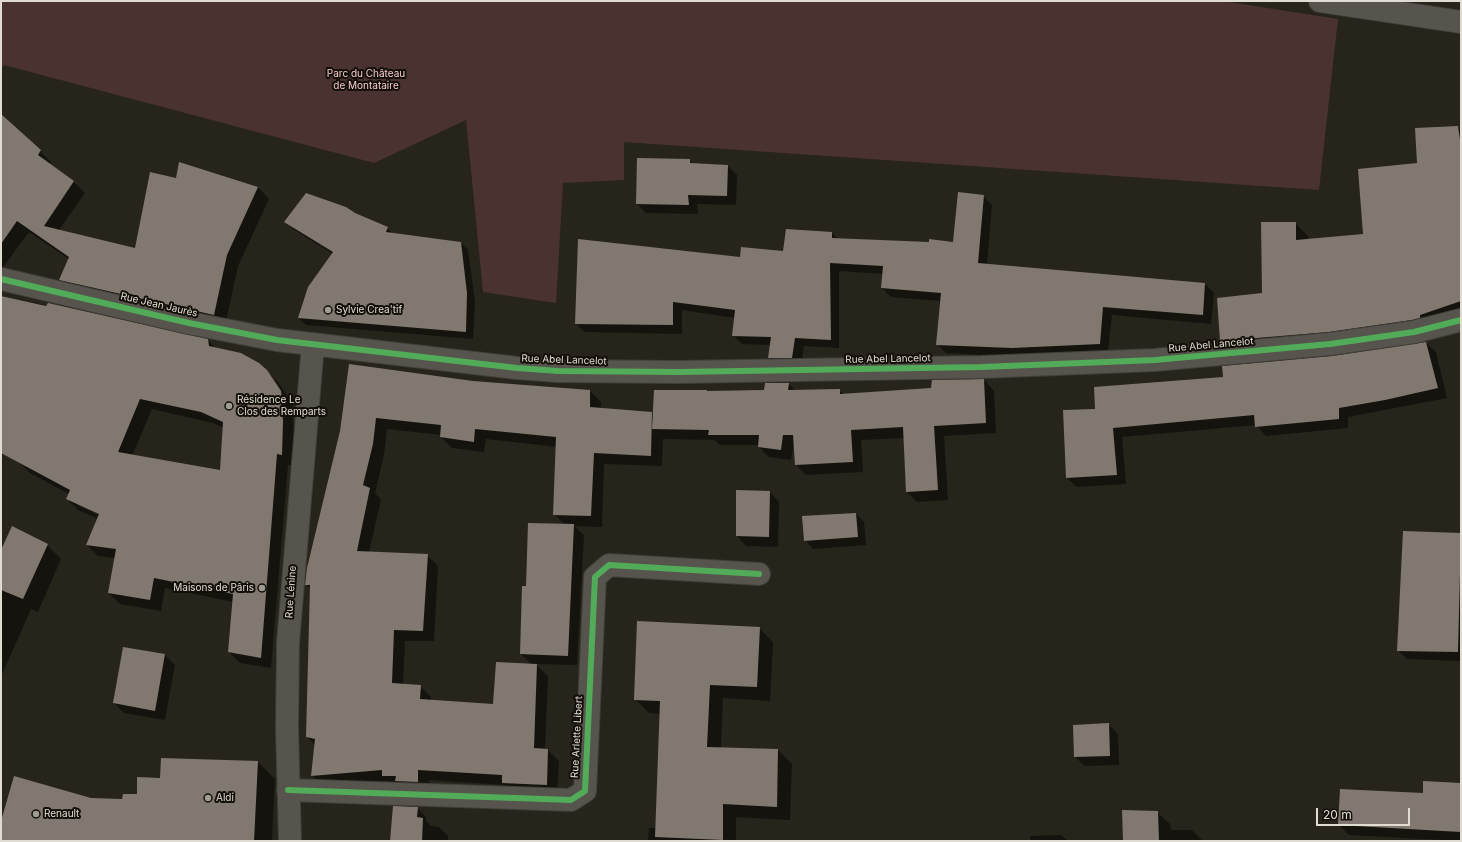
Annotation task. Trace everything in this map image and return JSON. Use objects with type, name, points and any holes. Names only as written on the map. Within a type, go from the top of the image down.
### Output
[{"type":"street","points":[[1320,1],[1461,22]]},
{"type":"street","name":"Rue Jean Jaurès","points":[[1,279],[197,324],[277,340],[313,344]]},
{"type":"street","name":"Rue Abel Lancelot","points":[[313,344],[517,368],[558,371],[679,372],[982,367],[1155,360],[1315,346],[1414,332],[1461,320]]},
{"type":"street","name":"Rue Lénine","points":[[290,841],[286,678],[289,614],[313,344]]},
{"type":"street","name":"Rue Arlette Libert","points":[[288,790],[570,800],[585,791],[595,577],[609,565],[759,574]]},
{"type":"green space","name":"Parc du Château de Montataire","points":[[1,1],[1223,1],[1338,19],[1319,190],[624,142],[624,180],[563,183],[556,303],[483,292],[466,120],[374,163],[4,65],[1,69]]},
{"type":"building","points":[[1,114],[41,150],[38,155],[74,181],[44,226],[135,248],[150,172],[176,178],[179,162],[258,187],[227,255],[214,315],[59,280],[69,257],[17,221],[1,244]]},
{"type":"building","points":[[1458,126],[1461,146],[1461,301],[1420,315],[1420,318],[1412,320],[1329,332],[1220,341],[1217,298],[1262,293],[1261,222],[1296,222],[1296,240],[1363,234],[1358,169],[1417,163],[1415,128]]},
{"type":"building","points":[[637,158],[690,159],[690,163],[728,165],[727,196],[688,195],[689,205],[636,204]]},
{"type":"building","points":[[958,192],[984,195],[978,263],[1205,283],[1203,315],[1103,307],[1100,344],[1012,348],[936,345],[941,293],[881,288],[883,266],[830,263],[831,340],[795,338],[792,358],[768,358],[771,337],[732,336],[735,310],[673,302],[673,325],[575,324],[578,239],[740,257],[741,247],[783,251],[786,229],[832,232],[832,238],[929,242],[929,239],[953,242]]},
{"type":"building","points":[[306,193],[346,207],[355,213],[388,227],[386,232],[461,242],[467,293],[466,332],[298,318],[308,287],[333,252],[284,222]]},
{"type":"building","points":[[1,296],[46,306],[48,303],[208,339],[209,346],[241,353],[259,363],[267,370],[281,391],[283,421],[282,455],[277,454],[261,658],[228,652],[233,594],[154,578],[150,600],[108,593],[116,549],[86,545],[99,514],[66,499],[70,490],[1,453]],"holes":[[[140,399],[201,412],[223,422],[220,470],[118,452]]]},
{"type":"building","points":[[1426,342],[1438,388],[1385,400],[1339,408],[1339,419],[1255,427],[1254,415],[1113,428],[1117,475],[1066,478],[1063,410],[1095,409],[1094,387],[1223,377],[1222,366],[1332,356]]},
{"type":"building","points":[[349,364],[473,381],[590,390],[590,407],[652,412],[651,456],[594,453],[591,516],[553,515],[556,437],[475,429],[474,442],[440,437],[441,425],[376,418],[373,444],[363,485],[370,488],[357,551],[428,554],[423,631],[394,630],[392,683],[421,685],[420,699],[493,704],[496,662],[537,664],[534,748],[548,749],[547,785],[502,783],[502,775],[418,770],[418,782],[395,781],[396,776],[382,776],[382,770],[311,776],[315,739],[306,737],[310,585],[305,585],[307,568],[340,431]]},
{"type":"building","points":[[984,379],[986,423],[934,426],[938,490],[906,492],[903,427],[851,430],[853,462],[795,465],[793,435],[783,435],[781,450],[758,447],[759,435],[708,435],[709,430],[652,429],[654,390],[764,390],[765,383],[789,383],[788,390],[840,389],[840,394],[931,388],[932,380]]},
{"type":"building","points":[[736,490],[770,491],[769,537],[736,536]]},
{"type":"building","points":[[856,513],[858,537],[804,541],[802,516]]},
{"type":"building","points":[[528,523],[574,524],[568,656],[520,654],[522,586],[526,586]]},
{"type":"building","points":[[12,526],[48,544],[23,599],[1,590],[1,550]]},
{"type":"building","points":[[1403,531],[1461,533],[1458,652],[1397,651]]},
{"type":"building","points":[[637,621],[760,627],[757,687],[710,685],[707,747],[778,749],[777,807],[723,804],[723,840],[655,837],[660,701],[634,700]]},
{"type":"building","points":[[123,647],[165,654],[155,711],[113,703]]},
{"type":"building","points":[[1109,723],[1110,756],[1074,757],[1073,725]]},
{"type":"building","points":[[161,758],[258,761],[254,841],[1,841],[1,821],[14,776],[91,798],[122,799],[123,794],[137,794],[137,777],[160,778]]},
{"type":"building","points":[[1423,781],[1461,783],[1461,832],[1338,825],[1340,789],[1423,793]]},
{"type":"building","points":[[393,806],[418,807],[417,817],[423,818],[422,841],[390,841]]},
{"type":"building","points":[[1122,810],[1158,811],[1159,841],[1123,841]]},
{"type":"cycle path","points":[[1,279],[189,323],[277,340],[517,368],[558,371],[679,372],[982,367],[1155,360],[1330,344],[1414,332],[1461,320]]},
{"type":"cycle path","points":[[288,790],[571,800],[585,791],[595,577],[609,565],[759,574]]},
{"type":"place","name":"Sylvie Crea'tif","points":[[328,310]]},
{"type":"place","name":"Résidence Le Clos des Remparts","points":[[229,406]]},
{"type":"place","name":"Maisons de Pâris","points":[[262,588]]},
{"type":"place","name":"Aldi","points":[[208,798]]},
{"type":"place","name":"Renault","points":[[36,814]]}]
